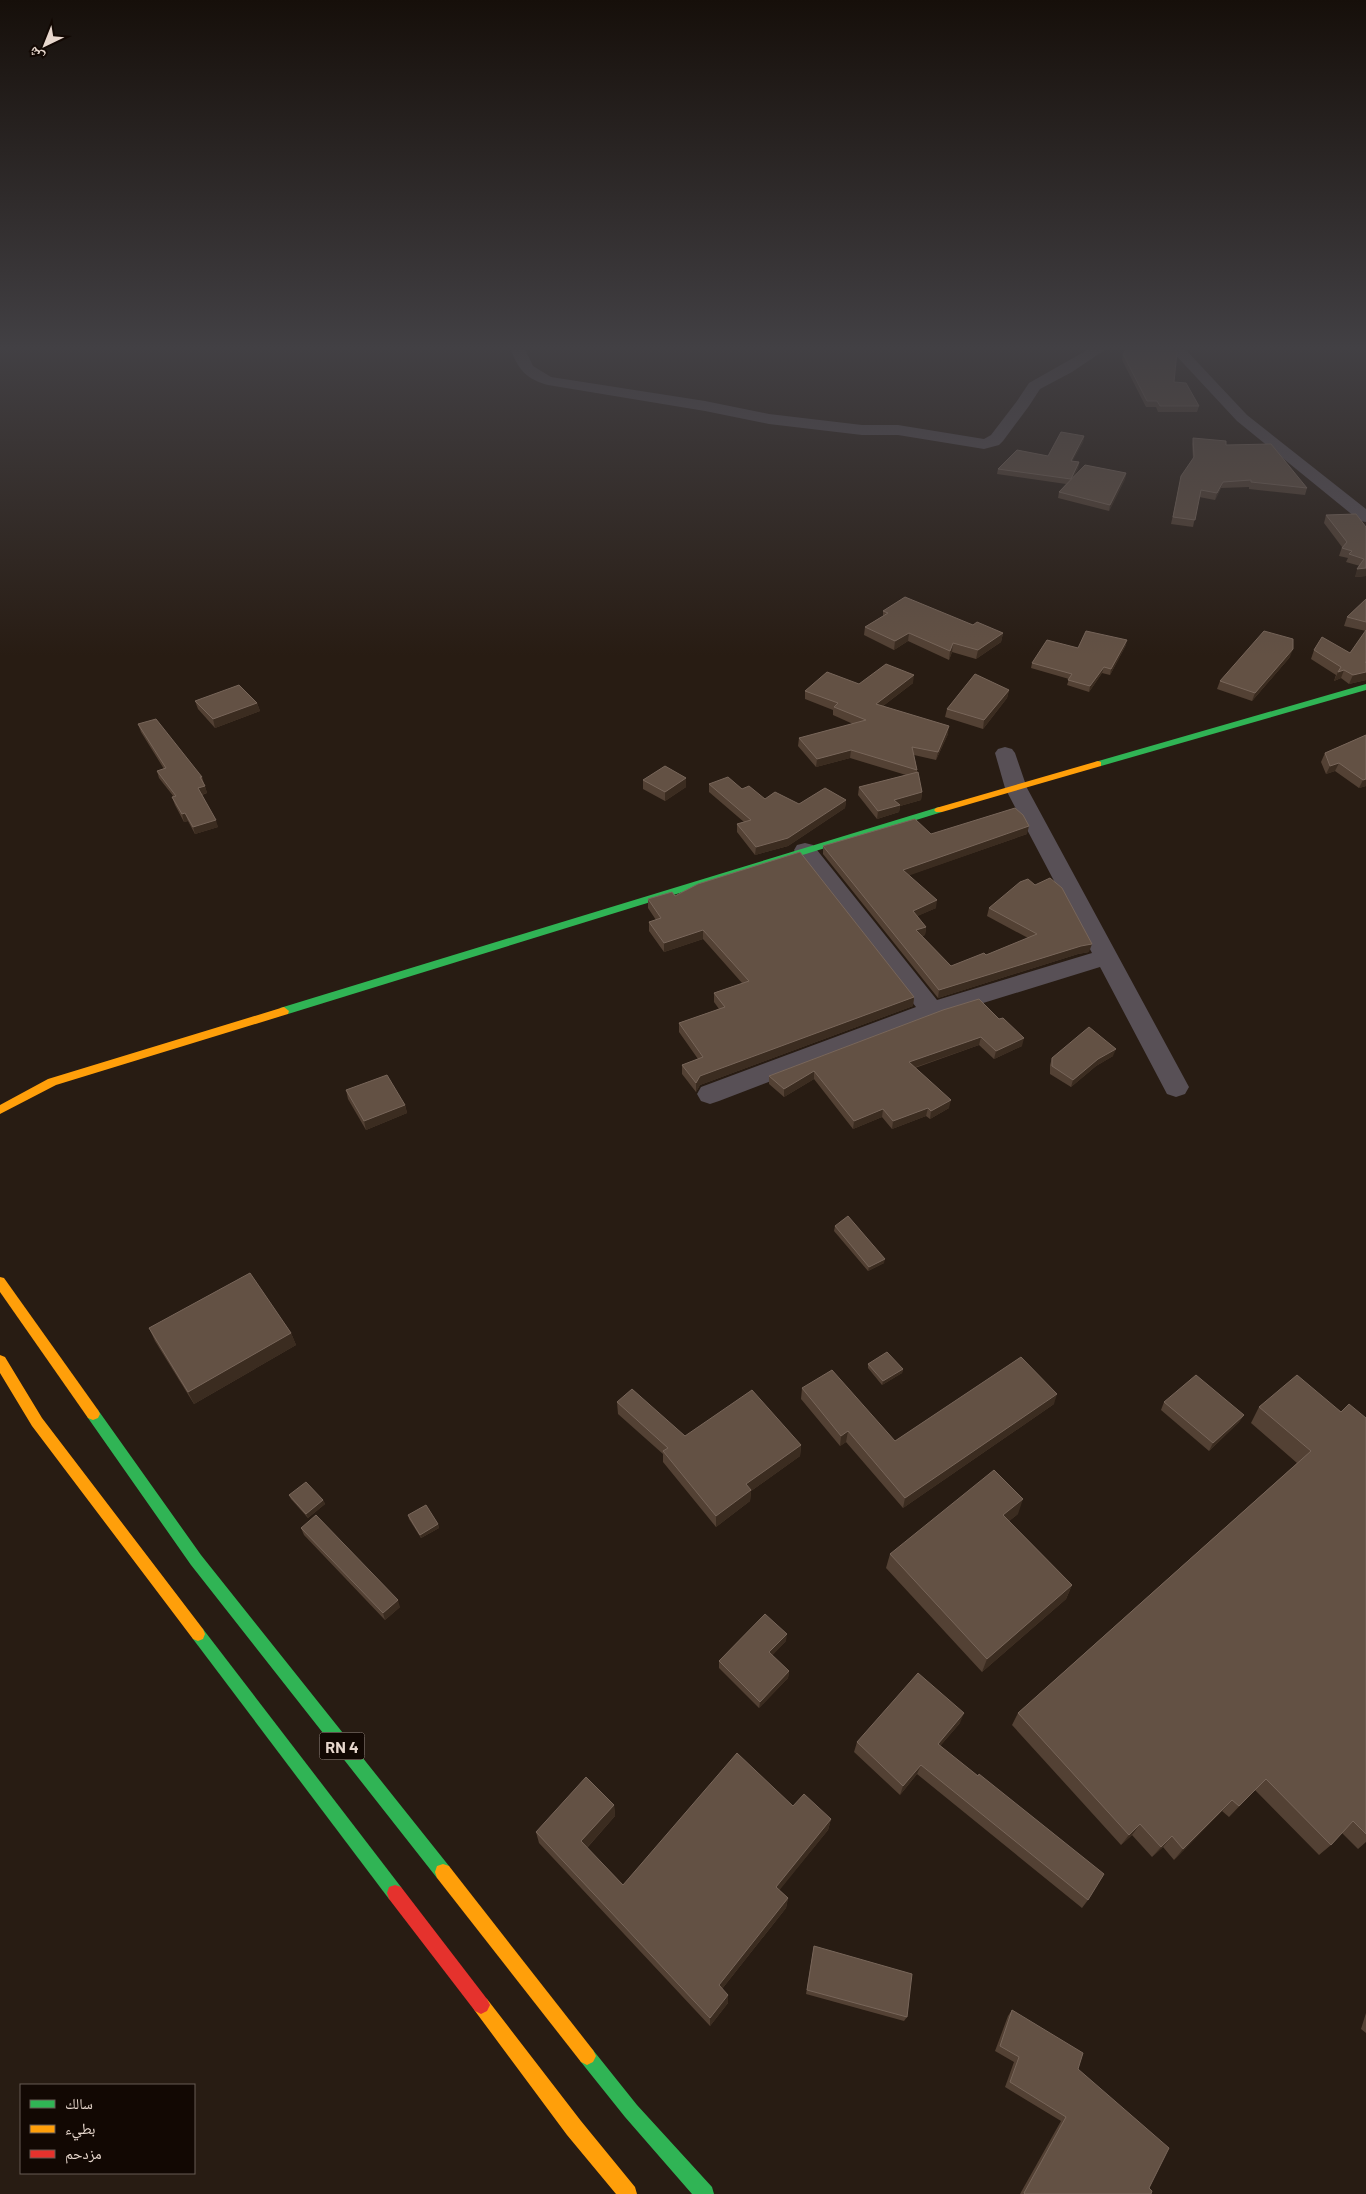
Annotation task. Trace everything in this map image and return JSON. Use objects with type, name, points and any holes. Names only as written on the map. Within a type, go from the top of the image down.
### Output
[{"type":"main road","points":[[0,1110],[52,1082],[805,850],[1366,687]]},
{"type":"main road","name":"RN 4","points":[[0,1282],[196,1560],[631,2111],[705,2194]]},
{"type":"main road","name":"RN 4","points":[[0,1361],[49,1438],[562,2112],[628,2194]]},
{"type":"street","points":[[1284,451],[1366,517]]},
{"type":"street","points":[[1005,753],[1016,788],[1176,1087]]},
{"type":"street","points":[[805,850],[932,1010]]},
{"type":"street","points":[[710,1094],[932,1010],[1106,957]]},
{"type":"building","points":[[1016,451],[1048,456],[1050,451],[1076,451],[1071,461],[1079,462],[1071,479],[998,469]]},
{"type":"building","points":[[1194,451],[1277,451],[1307,488],[1251,482],[1251,480],[1223,482],[1217,493],[1201,490],[1195,520],[1173,517],[1181,476],[1194,457]]},
{"type":"building","points":[[1085,465],[1126,473],[1110,505],[1059,492]]},
{"type":"building","points":[[1356,514],[1366,527],[1366,568],[1357,569],[1364,559],[1349,554],[1352,551],[1342,548],[1347,542],[1326,515]]},
{"type":"building","points":[[905,597],[973,625],[977,622],[1003,633],[978,650],[953,643],[950,651],[909,633],[895,641],[865,627],[888,613],[883,611]]},
{"type":"building","points":[[1366,599],[1366,622],[1347,617]]},
{"type":"building","points":[[1366,630],[1366,672],[1353,675],[1344,670],[1338,672],[1341,667],[1314,650],[1322,637],[1350,653]]},
{"type":"building","points":[[1086,631],[1127,640],[1111,669],[1104,667],[1090,686],[1068,680],[1072,674],[1032,663],[1047,640],[1078,648]]},
{"type":"building","points":[[1264,631],[1293,639],[1293,649],[1255,693],[1220,681]]},
{"type":"building","points":[[886,664],[914,675],[876,704],[949,726],[938,752],[912,747],[917,770],[851,750],[817,759],[799,738],[866,720],[834,707],[838,703],[805,691],[827,672],[859,684]]},
{"type":"building","points":[[975,674],[1009,690],[984,720],[947,709]]},
{"type":"building","points":[[239,685],[257,703],[213,719],[195,701]]},
{"type":"building","points":[[156,719],[202,777],[200,777],[205,786],[198,788],[216,820],[193,827],[185,813],[182,814],[172,797],[176,796],[157,771],[166,768],[138,724]]},
{"type":"building","points":[[1366,735],[1366,779],[1363,780],[1339,763],[1330,766],[1325,753]]},
{"type":"building","points":[[665,766],[686,778],[665,792],[643,780]]},
{"type":"building","points":[[918,772],[922,792],[894,800],[900,805],[878,811],[859,787]]},
{"type":"building","points":[[728,777],[742,789],[749,786],[765,799],[775,792],[799,804],[825,788],[846,800],[788,838],[756,847],[737,824],[751,820],[709,784]]},
{"type":"building","points":[[1015,808],[1023,815],[1029,826],[903,870],[937,900],[913,911],[926,927],[916,930],[951,966],[984,953],[986,955],[1037,934],[989,908],[1020,882],[1028,879],[1035,885],[1050,878],[1062,888],[1092,944],[939,990],[823,846],[915,819],[931,834]]},
{"type":"building","points":[[800,852],[914,997],[700,1076],[696,1083],[682,1065],[703,1057],[679,1023],[725,1007],[714,993],[749,981],[703,930],[664,943],[649,922],[661,918],[648,899],[672,892],[675,896],[698,884]]},
{"type":"building","points":[[979,999],[999,1019],[1003,1018],[1024,1038],[996,1051],[981,1037],[909,1062],[951,1100],[931,1111],[928,1108],[893,1121],[883,1109],[854,1121],[814,1071],[784,1089],[769,1076],[943,1010]]},
{"type":"building","points":[[1089,1027],[1116,1049],[1098,1059],[1073,1080],[1052,1066],[1052,1058]]},
{"type":"building","points":[[387,1075],[405,1105],[364,1121],[346,1090]]},
{"type":"building","points":[[848,1216],[885,1259],[869,1267],[835,1226]]},
{"type":"building","points":[[250,1273],[291,1333],[188,1392],[149,1328]]},
{"type":"building","points":[[887,1352],[903,1369],[883,1381],[868,1364]]},
{"type":"building","points":[[1021,1357],[1057,1394],[905,1498],[848,1431],[841,1436],[802,1388],[832,1370],[895,1441]]},
{"type":"building","points":[[1196,1375],[1244,1415],[1213,1443],[1164,1402]]},
{"type":"building","points":[[1297,1375],[1341,1412],[1349,1404],[1366,1418],[1366,1834],[1353,1821],[1331,1845],[1266,1779],[1239,1806],[1232,1800],[1183,1849],[1172,1836],[1161,1847],[1140,1824],[1129,1835],[1018,1713],[1311,1451],[1259,1407]]},
{"type":"building","points":[[632,1389],[685,1436],[752,1390],[801,1445],[746,1484],[751,1490],[716,1516],[663,1451],[668,1448],[617,1402]]},
{"type":"building","points":[[994,1470],[1023,1499],[1003,1515],[1072,1585],[987,1659],[890,1554]]},
{"type":"building","points":[[306,1482],[323,1500],[306,1514],[289,1495]]},
{"type":"building","points":[[426,1505],[438,1524],[420,1535],[408,1515]]},
{"type":"building","points":[[316,1515],[398,1600],[383,1613],[301,1528]]},
{"type":"building","points":[[765,1614],[787,1634],[769,1652],[789,1671],[760,1702],[719,1661]]},
{"type":"building","points":[[918,1673],[964,1713],[938,1744],[978,1776],[979,1774],[1104,1874],[1088,1900],[921,1765],[903,1786],[857,1742]]},
{"type":"building","points":[[737,1753],[793,1806],[804,1794],[831,1819],[776,1887],[788,1898],[719,1985],[728,1995],[710,2018],[536,1832],[586,1777],[614,1805],[581,1841],[623,1885]]},
{"type":"building","points":[[814,1946],[912,1974],[907,2017],[807,1990]]},
{"type":"building","points":[[1012,2010],[1083,2053],[1078,2069],[1169,2148],[1149,2188],[1152,2191],[1151,2194],[1024,2193],[1066,2117],[1010,2082],[1019,2057],[1000,2046]]},
{"type":"traffic: fast","points":[[1098,764],[1366,687]]},
{"type":"traffic: fast","points":[[284,1011],[939,810]]},
{"type":"traffic: fast","points":[[93,1414],[196,1560],[443,1872]]},
{"type":"traffic: fast","points":[[198,1634],[395,1893]]},
{"type":"traffic: fast","points":[[587,2056],[631,2111],[705,2194]]},
{"type":"traffic: slow","points":[[939,810],[1098,764]]},
{"type":"traffic: slow","points":[[0,1110],[52,1082],[284,1011]]},
{"type":"traffic: slow","points":[[0,1282],[93,1414]]},
{"type":"traffic: slow","points":[[0,1361],[37,1422],[198,1634]]},
{"type":"traffic: slow","points":[[443,1872],[587,2056]]},
{"type":"traffic: slow","points":[[481,2005],[574,2128],[628,2194]]},
{"type":"traffic: jam","points":[[395,1893],[481,2005]]}]
